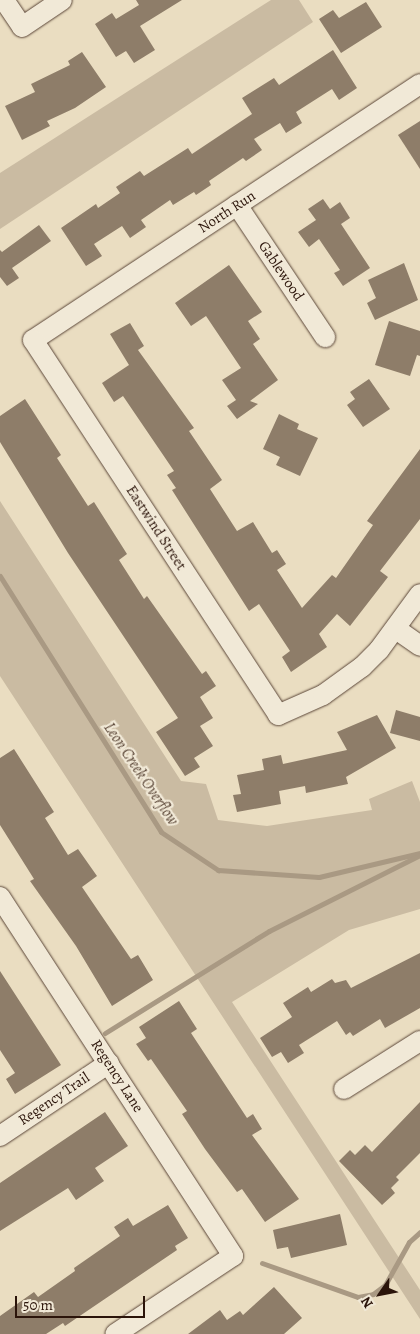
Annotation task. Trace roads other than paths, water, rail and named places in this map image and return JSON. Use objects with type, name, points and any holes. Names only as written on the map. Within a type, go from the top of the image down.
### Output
[{"type":"street","points":[[4,0],[22,27],[62,0]]},
{"type":"street","name":"North Run","points":[[33,340],[420,84]]},
{"type":"street","name":"Gablewood","points":[[237,205],[324,337]]},
{"type":"street","name":"Eastwind Street","points":[[33,340],[278,715],[302,706],[343,682],[379,650],[396,629]]},
{"type":"street","points":[[420,594],[396,629],[420,646]]},
{"type":"street","name":"Regency Lane","points":[[0,897],[233,1256],[115,1334]]},
{"type":"street","points":[[344,1089],[420,1041]]},
{"type":"street","name":"Regency Trail","points":[[0,1136],[109,1063]]},
{"type":"waterway","name":"Leon Creek Overflow","points":[[0,576],[161,832],[218,870],[319,877],[420,853]]},
{"type":"waterway","points":[[105,1033],[269,931],[420,855]]},
{"type":"waterway","points":[[262,1263],[358,1297],[373,1294],[385,1285],[409,1242],[420,1232]]}]
